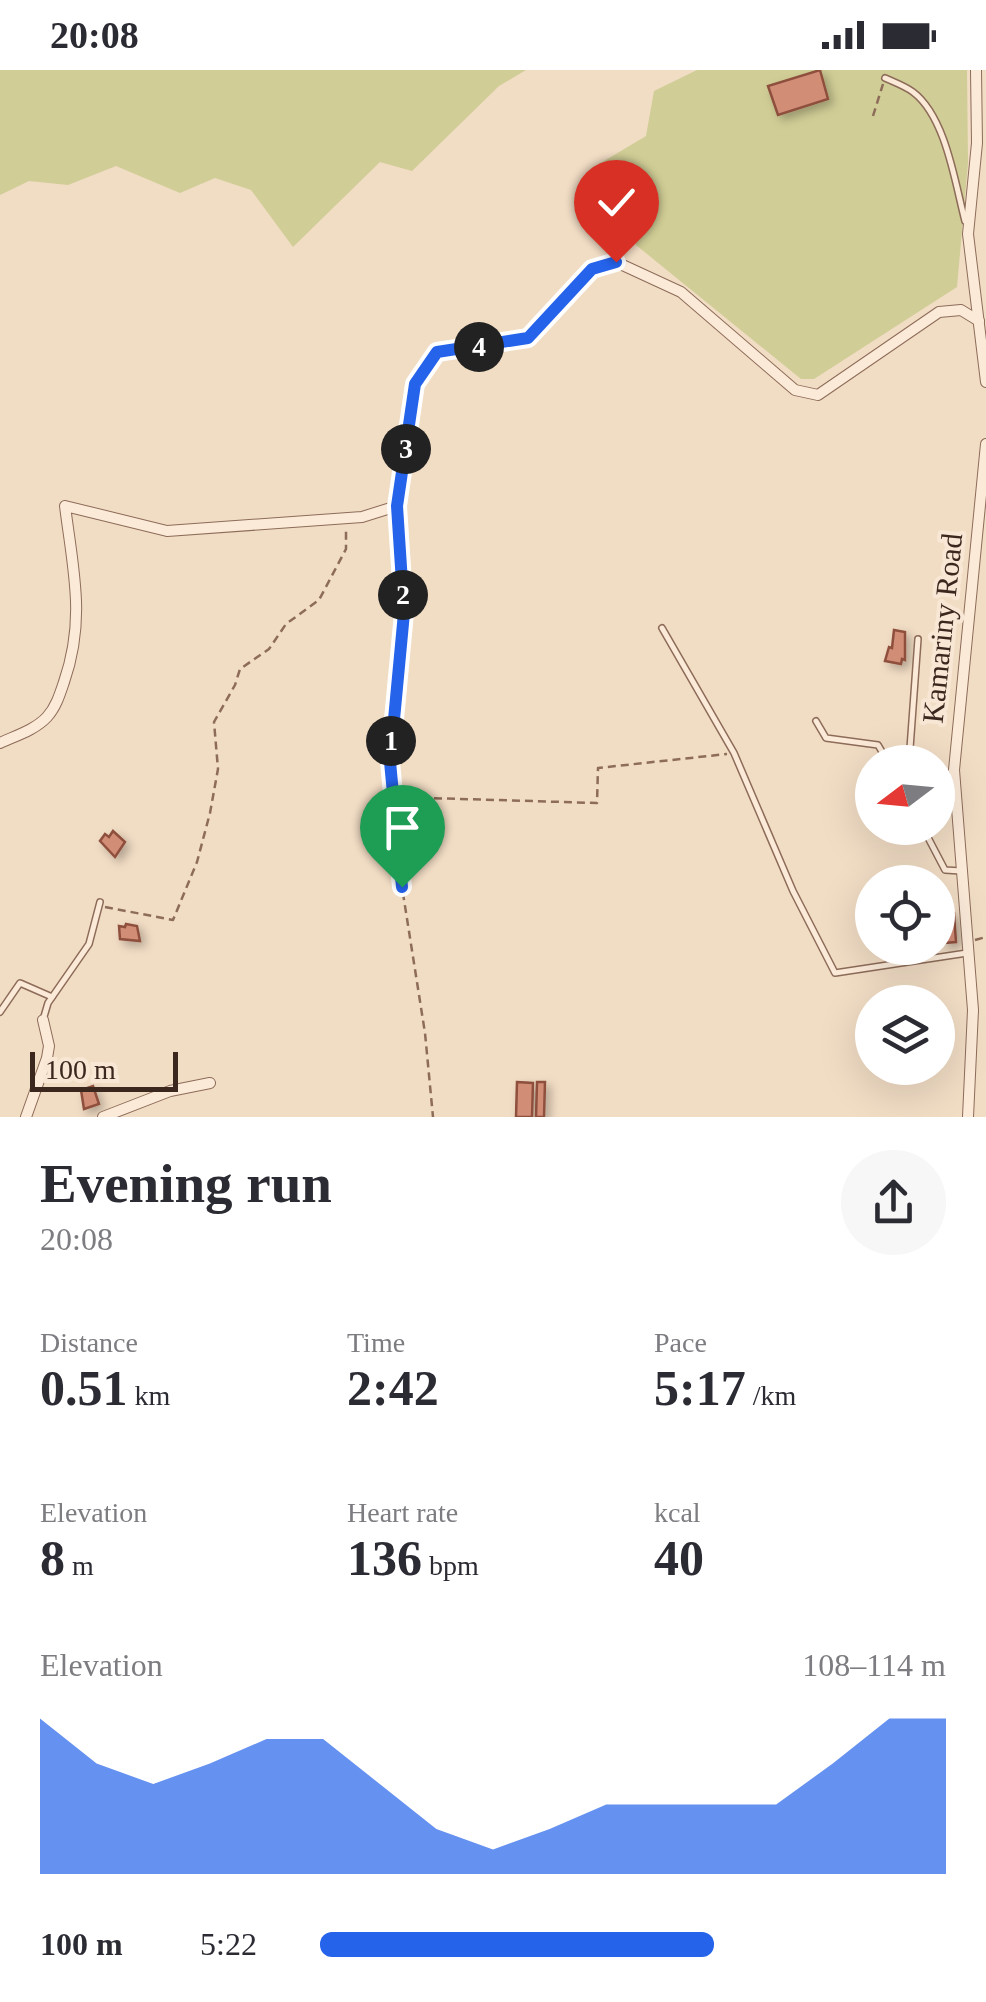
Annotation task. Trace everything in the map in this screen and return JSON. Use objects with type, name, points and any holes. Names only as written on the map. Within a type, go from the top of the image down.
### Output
[{"type":"street","points":[[976,70],[977,143],[968,234],[986,382]]},
{"type":"street","points":[[0,743],[35,727],[48,716],[72,658],[78,631],[65,506],[168,531],[346,518],[397,506],[415,384],[437,352],[528,338],[592,269],[616,262],[681,292],[795,390],[818,395],[939,312],[961,310],[979,322]]},
{"type":"street","name":"Kamariny Road","points":[[968,1117],[973,1010],[954,770],[986,444]]},
{"type":"street","points":[[26,1117],[48,1058],[43,1020]]},
{"type":"street","points":[[102,1117],[170,1091],[210,1083]]},
{"type":"lane","points":[[885,78],[913,92],[927,107],[945,144],[968,234]]},
{"type":"lane","points":[[662,628],[734,753],[793,890],[835,973],[970,953]]},
{"type":"lane","points":[[910,745],[918,640]]},
{"type":"lane","points":[[816,721],[826,738],[878,745]]},
{"type":"lane","points":[[932,845],[946,870],[964,871]]},
{"type":"lane","points":[[43,1020],[52,997],[89,944],[100,904]]},
{"type":"lane","points":[[0,1012],[20,983],[52,997]]},
{"type":"path","points":[[872,116],[885,78]]},
{"type":"path","points":[[397,506],[404,613],[390,762],[432,1117]]},
{"type":"path","points":[[100,904],[172,920],[197,862],[210,813],[218,769],[214,722],[240,669],[269,649],[286,624],[319,600],[346,549],[346,518]]},
{"type":"path","points":[[393,797],[597,803],[598,768],[734,753]]},
{"type":"shaded area","points":[[0,70],[526,70],[499,86],[412,171],[380,162],[293,247],[251,190],[215,178],[180,193],[116,166],[68,185],[29,181],[0,195]]},
{"type":"shaded area","points":[[697,70],[967,70],[968,163],[957,287],[814,379],[801,379],[636,245],[599,164],[646,136],[654,91]]},
{"type":"building","points":[[820,70],[828,99],[778,115],[768,86]]},
{"type":"building","points":[[894,630],[905,632],[905,660],[901,664],[885,661],[889,647],[892,648]]},
{"type":"building","points":[[113,831],[125,842],[115,857],[100,841]]},
{"type":"building","points":[[119,926],[137,926],[140,941],[120,939]]},
{"type":"building","points":[[517,1082],[533,1083],[532,1117],[516,1117]]},
{"type":"building","points":[[537,1082],[545,1082],[544,1117],[536,1117]]},
{"type":"building","points":[[93,1086],[99,1104],[84,1109],[81,1090]]},
{"type":"route","points":[[402,887],[390,762],[404,613],[397,506],[415,384],[437,352],[528,338],[592,269],[616,262]]}]
